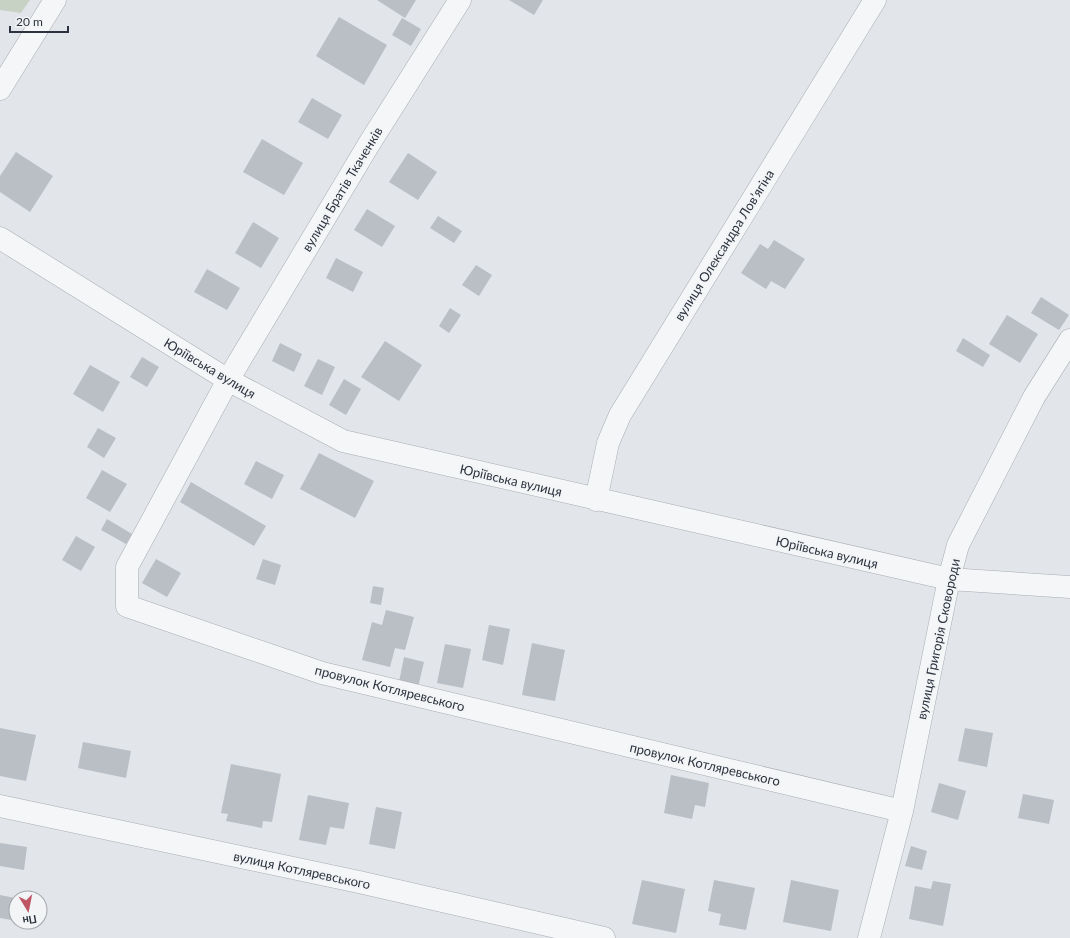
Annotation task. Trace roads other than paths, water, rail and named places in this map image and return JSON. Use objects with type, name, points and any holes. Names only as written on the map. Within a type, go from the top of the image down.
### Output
[{"type":"street","points":[[0,89],[55,0]]},
{"type":"street","name":"вулиця Братів Ткаченків","points":[[228,380],[369,144],[460,0]]},
{"type":"street","name":"вулиця Олександра Ловʼягіна","points":[[596,500],[608,443],[620,415],[875,0]]},
{"type":"street","name":"Юріївська вулиця","points":[[0,238],[228,380],[343,441],[596,500],[949,579],[1070,587]]},
{"type":"street","name":"вулиця Григорія Сковороди","points":[[869,938],[902,811],[949,579],[958,545],[1034,397],[1070,340]]},
{"type":"street","name":"провулок Котляревського","points":[[228,380],[127,566],[127,606],[322,673],[902,811]]},
{"type":"street","name":"вулиця Котляревського","points":[[0,806],[359,882],[604,938]]}]
